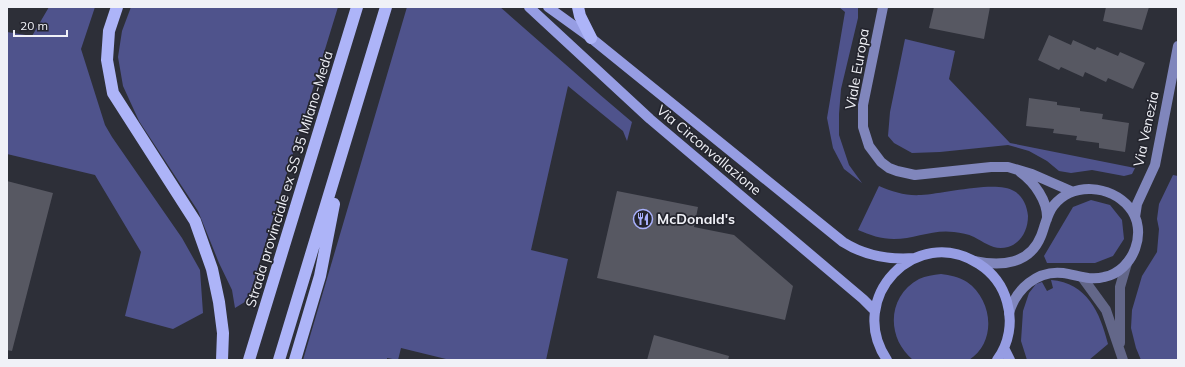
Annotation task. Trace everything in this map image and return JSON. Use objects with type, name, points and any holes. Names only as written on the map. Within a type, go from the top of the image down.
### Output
[{"type":"highway","points":[[117,7],[109,31],[107,60],[113,93],[195,221],[212,269],[219,302],[223,333],[222,360]]},
{"type":"highway","name":"Strada provinciale ex SS 35 Milano-Meda","points":[[249,360],[357,7]]},
{"type":"highway","points":[[279,360],[386,7]]},
{"type":"highway","points":[[578,7],[580,16],[591,38]]},
{"type":"highway","points":[[295,360],[320,276],[346,141]]},
{"type":"main road","name":"Via Circonvallazione","points":[[529,7],[650,119],[863,299],[875,311]]},
{"type":"main road","name":"Via Circonvallazione","points":[[548,7],[591,38],[833,234],[849,245],[861,251],[882,257],[906,259],[915,258]]},
{"type":"main road","points":[[887,360],[876,338],[874,323],[879,294],[889,277],[898,268],[915,258],[929,254],[947,252],[959,254],[975,261],[987,270],[997,281],[1005,296],[1009,313],[1009,332],[1004,348],[997,360]]},
{"type":"main road","points":[[1004,348],[1010,360]]},
{"type":"street","name":"Viale Europa","points":[[883,7],[863,105],[863,127],[869,146],[881,162],[889,168],[915,175],[1001,166],[1014,168],[1032,174],[1071,191]]},
{"type":"street","name":"Via Venezia","points":[[1135,217],[1137,204],[1155,165],[1178,46]]},
{"type":"street","points":[[1014,168],[1028,179],[1038,191],[1046,206],[1047,219]]},
{"type":"street","points":[[975,261],[989,264],[1005,264],[1014,262],[1024,257],[1037,244],[1052,208],[1063,196],[1071,191],[1088,188],[1105,192],[1125,203],[1135,217],[1138,229],[1137,242],[1132,256],[1127,263],[1116,272],[1106,277],[1094,279],[1057,273],[1050,273],[1036,278],[1030,281],[1018,293],[1009,313]]},
{"type":"street","points":[[1122,357],[1120,287],[1127,263]]},
{"type":"street","points":[[1082,277],[1106,310],[1122,357]]},
{"type":"shaded area","points":[[49,7],[95,7],[81,49],[105,125],[182,238],[200,270],[203,313],[173,329],[125,316],[141,252],[95,175],[7,154],[7,32],[32,36]]},
{"type":"shaded area","points":[[131,7],[338,7],[248,300],[235,308],[232,290],[219,263],[198,211],[139,121],[123,86],[118,57],[122,31]]},
{"type":"shaded area","points":[[407,7],[500,7],[632,122],[627,141],[623,131],[568,86],[531,250],[568,259],[546,360],[450,360],[401,348],[398,360],[387,358],[387,360],[303,360]]},
{"type":"shaded area","points":[[839,7],[858,7],[858,18],[841,89],[839,135],[849,165],[862,183],[844,169],[833,148],[827,118],[845,12]]},
{"type":"shaded area","points":[[905,39],[955,51],[949,79],[1010,143],[1135,168],[1132,174],[1124,176],[1092,170],[1071,173],[1059,171],[1047,161],[1029,151],[1008,145],[940,152],[912,153],[894,143],[888,136],[890,112]]},
{"type":"shaded area","points":[[1173,175],[1178,176],[1178,360],[1141,360],[1131,328],[1132,310],[1142,276],[1157,252],[1159,229],[1157,219],[1159,204]]},
{"type":"shaded area","points":[[879,186],[910,195],[931,194],[969,188],[1006,188],[1017,193],[1024,202],[1028,216],[1027,226],[1023,235],[1017,242],[1003,248],[986,244],[972,236],[946,231],[901,239],[876,236],[858,230]]},
{"type":"shaded area","points":[[1091,200],[1110,205],[1122,220],[1124,239],[1113,256],[1095,263],[1047,263],[1044,256],[1073,207]]},
{"type":"shaded area","points":[[941,274],[954,276],[961,279],[976,290],[982,299],[986,310],[988,332],[984,343],[978,352],[969,360],[913,360],[904,351],[898,340],[894,318],[896,306],[908,286],[919,279]]},
{"type":"shaded area","points":[[1051,280],[1063,282],[1083,293],[1096,310],[1108,344],[1089,360],[1027,360],[1021,341],[1023,311],[1029,293],[1036,284],[1042,282],[1047,291],[1053,288]]},
{"type":"building","points":[[934,7],[990,7],[984,39],[929,28]]},
{"type":"building","points":[[1106,7],[1149,7],[1142,30],[1103,21]]},
{"type":"building","points":[[1049,35],[1071,45],[1073,40],[1095,50],[1097,47],[1118,56],[1120,52],[1145,63],[1133,89],[1108,78],[1106,82],[1085,72],[1083,77],[1061,67],[1059,70],[1038,60]]},
{"type":"building","points":[[1029,98],[1057,102],[1057,105],[1080,108],[1080,111],[1103,114],[1102,119],[1129,123],[1125,152],[1099,148],[1099,143],[1076,140],[1077,136],[1053,133],[1054,129],[1026,126]]},
{"type":"building","points":[[7,181],[53,193],[12,351],[7,350]]},
{"type":"building","points":[[617,191],[698,207],[694,227],[734,235],[793,286],[785,320],[597,278]]},
{"type":"building","points":[[654,335],[729,356],[728,360],[647,360]]},
{"type":"place","name":"McDonald's","points":[[643,219]]}]
